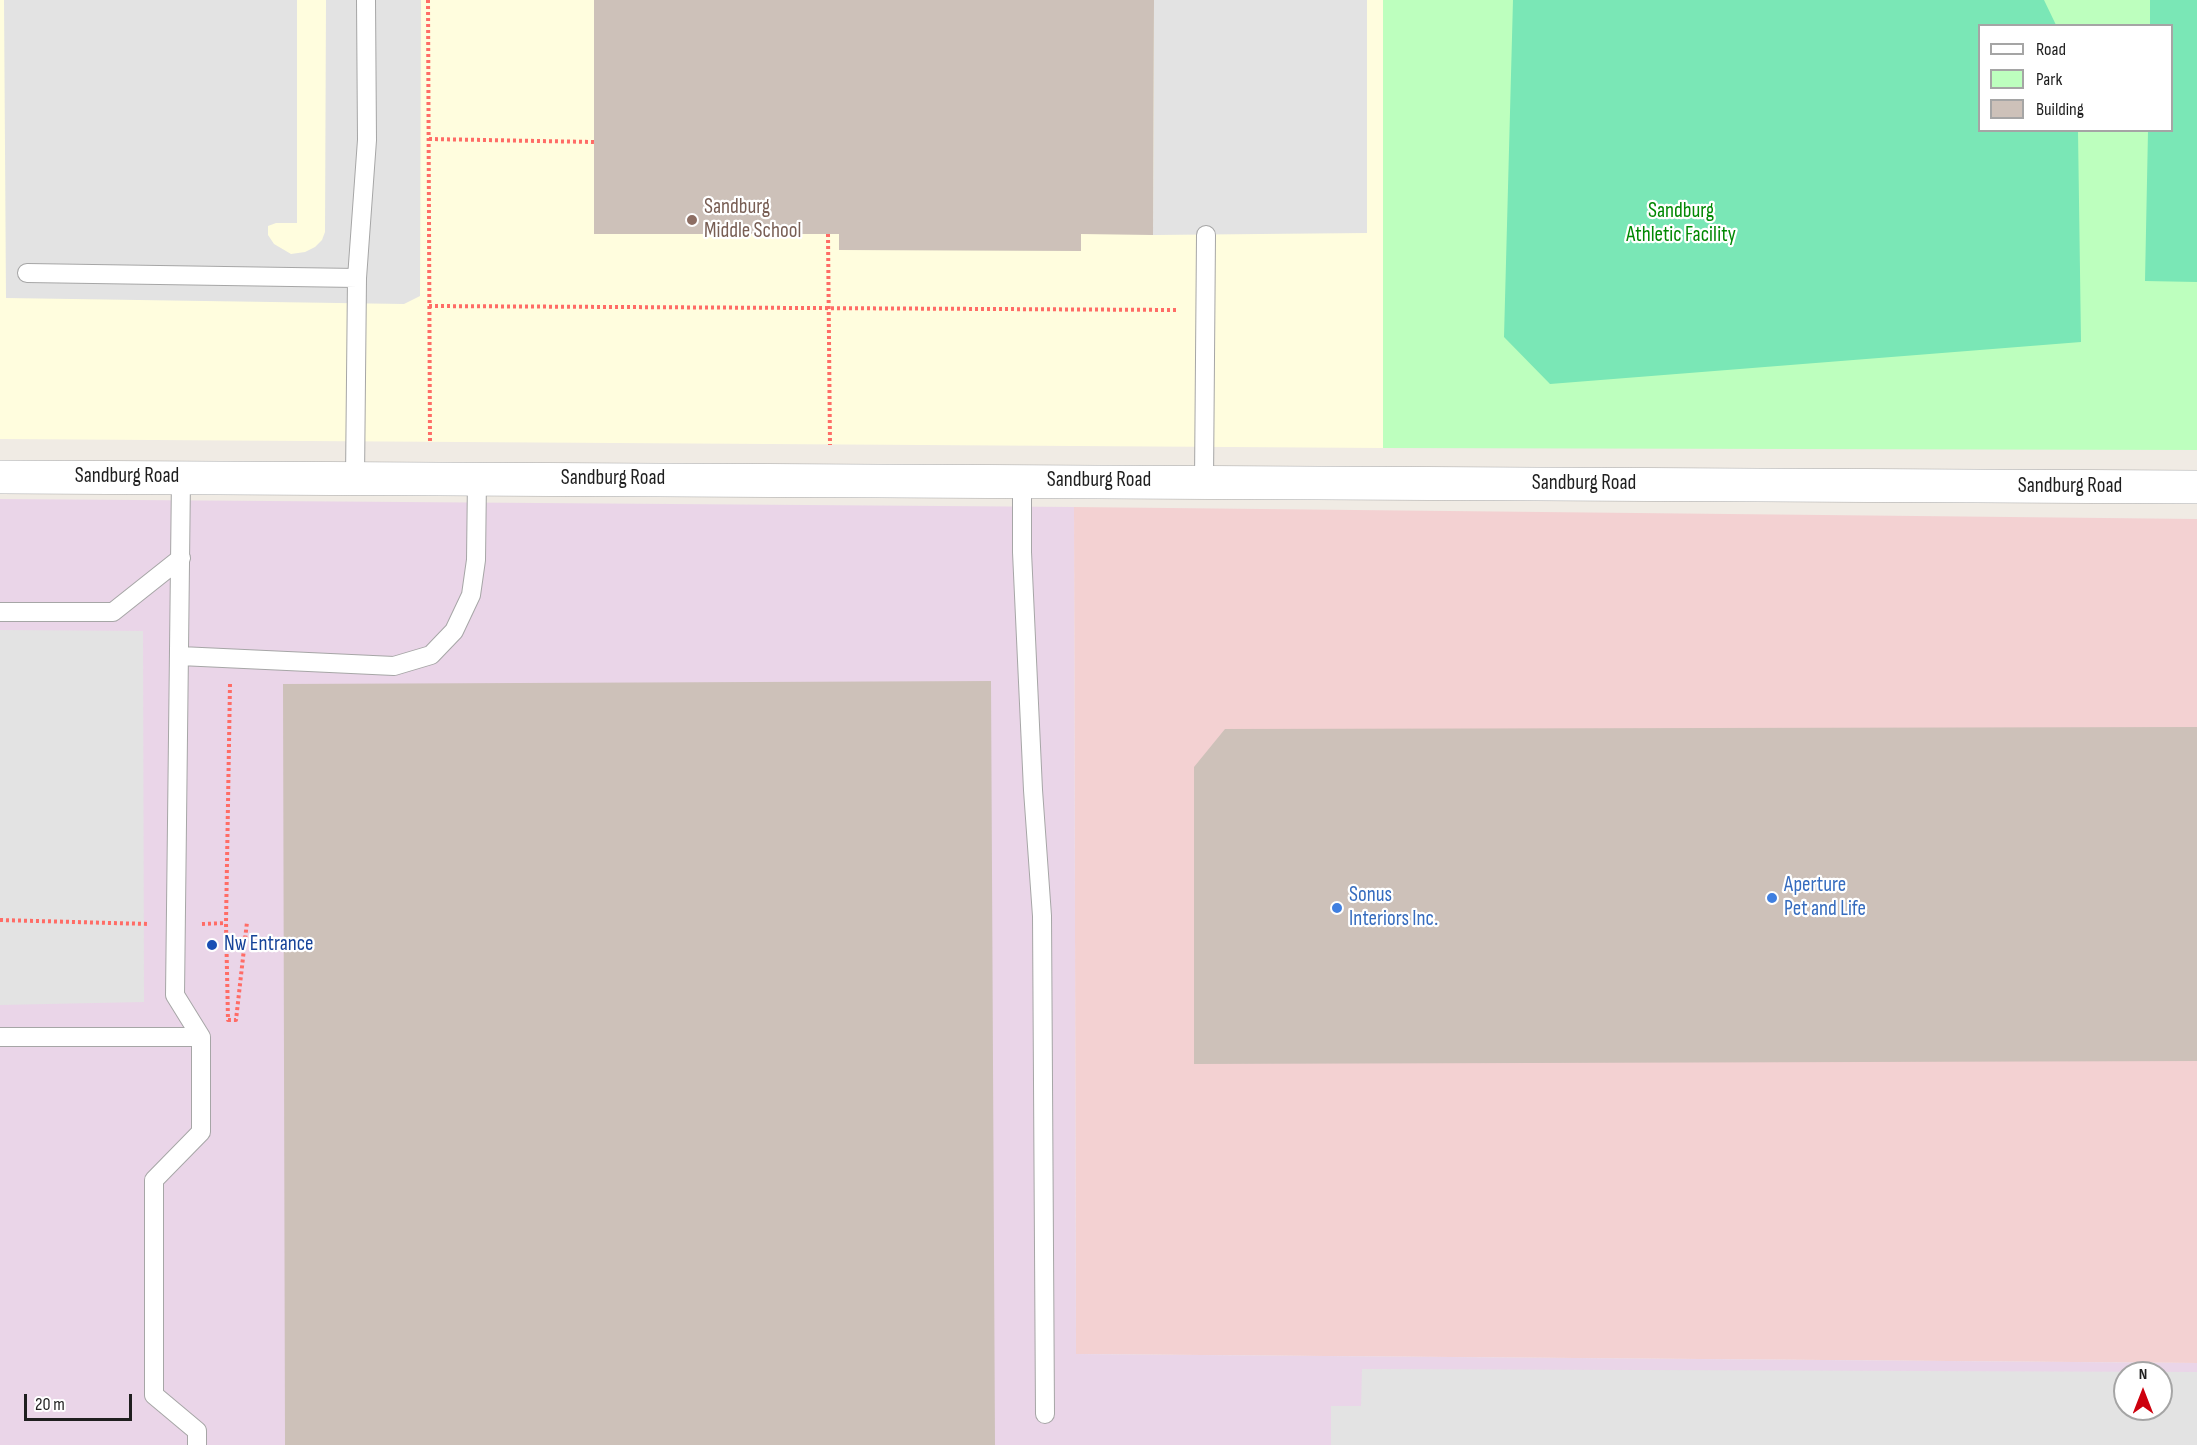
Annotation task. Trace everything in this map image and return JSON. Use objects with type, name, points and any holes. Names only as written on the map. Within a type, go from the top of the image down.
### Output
[{"type":"street","name":"Sandburg Road","points":[[0,477],[2197,487]]},
{"type":"lane","points":[[355,479],[357,278],[367,140],[366,0]]},
{"type":"lane","points":[[1204,481],[1206,235]]},
{"type":"lane","points":[[27,273],[357,278]]},
{"type":"lane","points":[[181,477],[175,994],[201,1037],[201,1132],[154,1180],[154,1395],[197,1431],[197,1445]]},
{"type":"lane","points":[[180,656],[394,666],[431,655],[454,631],[471,595],[476,560],[477,479]]},
{"type":"lane","points":[[1022,480],[1022,552],[1033,790],[1042,916],[1045,1414]]},
{"type":"lane","points":[[0,612],[113,612],[181,558]]},
{"type":"lane","points":[[0,1037],[201,1037]]},
{"type":"path","points":[[428,0],[430,478]]},
{"type":"path","points":[[429,139],[594,142]]},
{"type":"path","points":[[828,234],[829,479]]},
{"type":"path","points":[[429,306],[1206,310]]},
{"type":"path","points":[[231,677],[226,923],[228,1020],[236,1020],[247,922]]},
{"type":"path","points":[[0,920],[226,923]]},
{"type":"shaded area","name":"Sandburg Middle School","points":[[0,0],[1383,0],[1383,448],[0,439]]},
{"type":"shaded area","points":[[4,0],[297,0],[297,223],[276,223],[268,226],[268,235],[274,244],[291,254],[305,252],[315,247],[322,240],[325,232],[326,0],[421,0],[420,296],[404,304],[6,298]]},
{"type":"shaded area","points":[[1154,0],[1367,0],[1367,233],[1153,235]]},
{"type":"shaded area","points":[[0,499],[1074,507],[1076,1354],[2113,1362],[2113,1421],[2173,1421],[2173,1363],[2197,1363],[2197,1445],[0,1445]]},
{"type":"shaded area","points":[[1074,507],[2197,519],[2197,1363],[2173,1363],[2173,1361],[1076,1354]]},
{"type":"shaded area","points":[[0,630],[143,631],[144,1002],[0,1005]]},
{"type":"shaded area","points":[[1362,1369],[2113,1372],[2113,1421],[2173,1421],[2173,1372],[2197,1372],[2197,1445],[1331,1445],[1331,1406],[1361,1406]]},
{"type":"green space","name":"Sandburg Athletic Facility","points":[[1383,0],[2197,0],[2197,450],[1383,448]]},
{"type":"green space","points":[[1513,0],[2044,0],[2056,24],[1978,24],[1978,132],[2078,132],[2081,342],[1550,384],[1504,337]]},
{"type":"green space","points":[[2150,0],[2197,0],[2197,282],[2145,281],[2148,132],[2173,132],[2173,24],[2150,24]]},
{"type":"building","name":"Sandburg Middle School","points":[[594,0],[1154,0],[1153,235],[1081,234],[1081,251],[839,250],[839,234],[594,234]]},
{"type":"building","points":[[991,681],[995,1445],[285,1445],[283,684]]},
{"type":"building","points":[[2197,727],[2197,1061],[1194,1064],[1194,767],[1225,729]]},
{"type":"place","name":"Sandburg Middle School","points":[[692,220]]},
{"type":"place","name":"Aperture Pet and Life","points":[[1772,898]]},
{"type":"place","name":"Sonus Interiors Inc.","points":[[1337,908]]},
{"type":"place","name":"Nw Entrance","points":[[212,945]]}]
